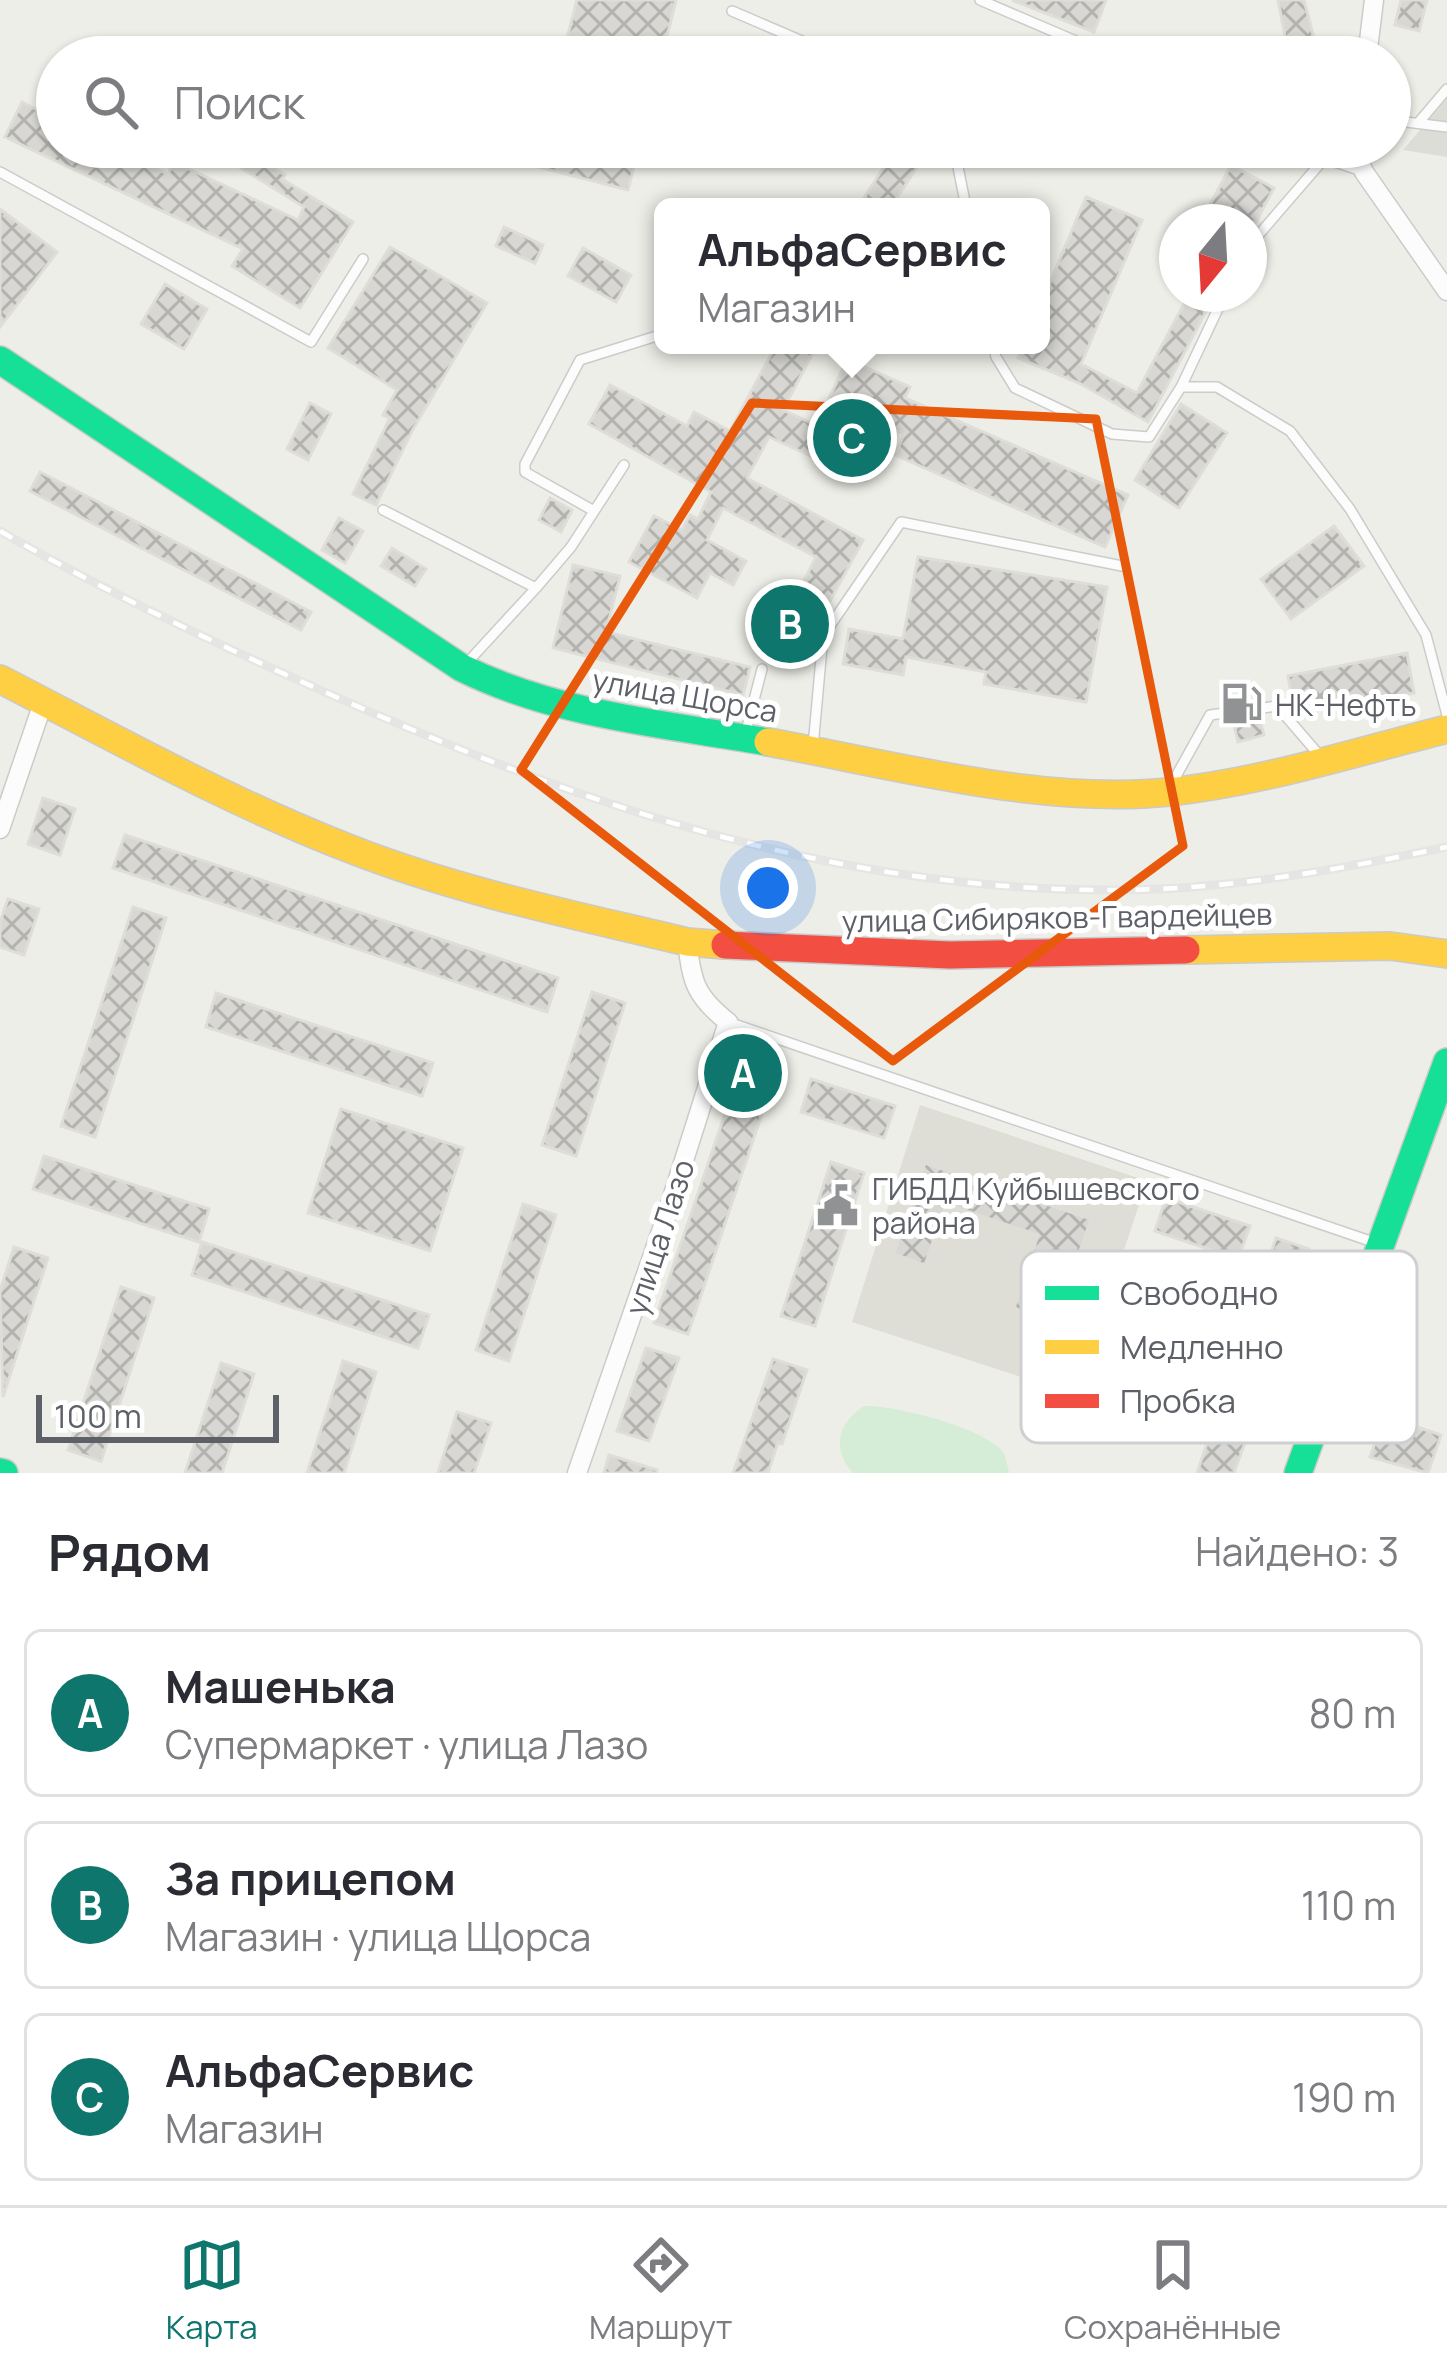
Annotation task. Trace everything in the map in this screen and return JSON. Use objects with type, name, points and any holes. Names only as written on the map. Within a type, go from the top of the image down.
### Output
[{"type":"street","points":[[1369,36],[1374,0]]},
{"type":"street","points":[[1362,168],[1447,290]]},
{"type":"street","name":"улица Щорса","points":[[0,360],[463,668],[509,691],[572,708],[813,752],[1089,794],[1167,792],[1239,781],[1447,729]]},
{"type":"street","name":"улица Сибиряков-Гвардейцев","points":[[0,680],[234,800],[352,850],[453,885],[687,941],[791,951],[950,956],[1390,946],[1447,954]]},
{"type":"street","points":[[0,830],[43,703]]},
{"type":"street","points":[[687,941],[693,984],[709,1007],[728,1022]]},
{"type":"street","name":"улица Лазо","points":[[577,1473],[728,1022]]},
{"type":"street","points":[[1377,1251],[1447,1062]]},
{"type":"street","points":[[1298,1473],[1309,1443]]},
{"type":"lane","points":[[980,0],[1064,36]]},
{"type":"lane","points":[[732,11],[790,36]]},
{"type":"lane","points":[[1419,122],[1447,89]]},
{"type":"lane","points":[[1411,121],[1447,127]]},
{"type":"lane","points":[[958,168],[964,198]]},
{"type":"lane","points":[[1267,225],[1316,168]]},
{"type":"lane","points":[[1352,168],[1364,172]]},
{"type":"lane","points":[[0,172],[311,342],[363,259]]},
{"type":"lane","points":[[995,354],[1015,388],[1112,434],[1149,437],[1216,312]]},
{"type":"lane","points":[[594,511],[526,472],[524,464],[580,360],[654,336]]},
{"type":"lane","points":[[1180,387],[1217,387],[1290,431],[1350,508],[1426,635],[1447,715]]},
{"type":"lane","points":[[463,668],[571,547],[624,465]]},
{"type":"lane","points":[[383,510],[536,588]]},
{"type":"lane","points":[[813,752],[823,636],[901,522],[1122,566]]},
{"type":"lane","points":[[743,740],[762,669]]},
{"type":"lane","points":[[1167,792],[1210,715],[1277,706],[1323,760]]},
{"type":"lane","points":[[728,1022],[1380,1244]]},
{"type":"highlighted area","points":[[752,403],[1096,419],[1183,846],[893,1061],[521,770]]},
{"type":"shaded area","points":[[1447,98],[1447,157],[1411,151],[1411,141]]},
{"type":"shaded area","points":[[920,1105],[1147,1181],[1124,1251],[1021,1251],[1021,1377],[852,1322]]},
{"type":"green space","points":[[864,1406],[917,1414],[980,1435],[1004,1454],[1009,1473],[853,1473],[842,1455],[840,1437],[848,1420]]},
{"type":"building","points":[[577,0],[676,0],[667,36],[568,36]]},
{"type":"building","points":[[1012,0],[1106,0],[1094,32]]},
{"type":"building","points":[[1278,0],[1304,0],[1313,36],[1285,36]]},
{"type":"building","points":[[1401,0],[1427,0],[1419,31],[1395,25]]},
{"type":"building","points":[[22,102],[36,109],[36,152],[5,137]]},
{"type":"building","points":[[71,168],[155,168],[168,174],[171,168],[187,168],[298,220],[304,207],[241,168],[273,168],[285,175],[282,179],[353,222],[300,308],[232,266],[243,249]]},
{"type":"building","points":[[542,168],[634,168],[628,190]]},
{"type":"building","points":[[883,168],[916,168],[897,198],[864,198]]},
{"type":"building","points":[[1229,168],[1274,188],[1266,204],[1211,204]]},
{"type":"building","points":[[1086,197],[1142,220],[1081,364],[1137,393],[1180,312],[1206,312],[1148,422],[1079,383],[1018,358],[1020,354],[1050,354],[1050,283]]},
{"type":"building","points":[[0,209],[57,252],[0,327]]},
{"type":"building","points":[[504,227],[543,245],[535,263],[496,246]]},
{"type":"building","points":[[390,247],[487,303],[412,431],[376,505],[353,494],[390,418],[383,415],[397,390],[328,348]]},
{"type":"building","points":[[583,248],[631,275],[616,302],[568,276]]},
{"type":"building","points":[[165,284],[207,309],[184,349],[141,324]]},
{"type":"building","points":[[771,354],[812,354],[783,410],[878,453],[866,481],[769,437],[747,478],[863,540],[796,664],[769,650],[816,557],[723,508],[707,540],[746,561],[733,585],[710,573],[697,598],[629,562],[654,516],[682,530],[690,515],[698,519],[711,492],[589,424],[610,385],[687,426],[694,412],[730,431]]},
{"type":"building","points":[[847,359],[910,387],[905,398],[1128,495],[1105,547],[895,455],[904,434],[828,401]]},
{"type":"building","points":[[310,403],[331,414],[308,460],[287,449]]},
{"type":"building","points":[[1181,404],[1227,433],[1179,508],[1135,480]]},
{"type":"building","points":[[40,472],[311,612],[301,630],[30,491]]},
{"type":"building","points":[[550,498],[572,510],[561,532],[539,520]]},
{"type":"building","points":[[339,518],[363,531],[345,563],[322,550]]},
{"type":"building","points":[[1334,526],[1364,566],[1291,619],[1261,579]]},
{"type":"building","points":[[392,548],[426,569],[415,586],[381,566]]},
{"type":"building","points":[[918,557],[1107,587],[1086,702],[984,684],[986,672],[906,657],[903,675],[843,664],[849,629],[903,639]]},
{"type":"building","points":[[573,565],[620,576],[606,632],[750,667],[743,695],[553,648]]},
{"type":"building","points":[[1407,653],[1414,693],[1295,713],[1288,676]]},
{"type":"building","points":[[1259,717],[1264,735],[1238,742],[1233,721]]},
{"type":"building","points":[[43,798],[75,809],[60,855],[28,844]]},
{"type":"building","points":[[125,835],[558,978],[547,1012],[113,868]]},
{"type":"building","points":[[8,899],[39,909],[24,955],[0,947],[0,922]]},
{"type":"building","points":[[133,907],[166,918],[95,1137],[61,1126]]},
{"type":"building","points":[[592,992],[625,1003],[576,1156],[542,1145]]},
{"type":"building","points":[[216,993],[433,1063],[422,1096],[206,1027]]},
{"type":"building","points":[[745,1055],[778,1066],[688,1334],[654,1323]]},
{"type":"building","points":[[811,1079],[895,1106],[884,1138],[801,1112]]},
{"type":"building","points":[[341,1109],[463,1148],[430,1251],[308,1213]]},
{"type":"building","points":[[44,1156],[209,1209],[199,1242],[33,1189]]},
{"type":"building","points":[[831,1162],[864,1173],[815,1326],[781,1316]]},
{"type":"building","points":[[925,1163],[1091,1219],[1080,1251],[1033,1251],[1038,1235],[946,1204],[925,1265],[894,1254]]},
{"type":"building","points":[[1166,1198],[1250,1226],[1241,1251],[1214,1251],[1155,1231]]},
{"type":"building","points":[[523,1204],[556,1215],[509,1361],[476,1350]]},
{"type":"building","points":[[1276,1238],[1309,1249],[1308,1251],[1272,1251]]},
{"type":"building","points":[[202,1242],[429,1315],[418,1348],[192,1275]]},
{"type":"building","points":[[14,1247],[48,1258],[3,1397],[0,1291]]},
{"type":"building","points":[[121,1287],[154,1298],[101,1461],[68,1450]]},
{"type":"building","points":[[646,1348],[679,1358],[649,1441],[617,1431]]},
{"type":"building","points":[[773,1359],[807,1370],[782,1444],[778,1442],[768,1473],[733,1473]]},
{"type":"building","points":[[343,1361],[376,1372],[344,1473],[307,1473]]},
{"type":"building","points":[[221,1363],[254,1374],[222,1473],[185,1473]]},
{"type":"building","points":[[457,1412],[491,1423],[474,1473],[438,1473]]},
{"type":"building","points":[[1417,1427],[1441,1435],[1428,1473],[1370,1457],[1375,1443],[1417,1443]]},
{"type":"building","points":[[1207,1443],[1245,1443],[1234,1473],[1197,1473]]},
{"type":"building","points":[[609,1455],[657,1470],[656,1473],[604,1473]]},
{"type":"railway","points":[[0,531],[197,633],[413,730],[607,803],[805,857],[1009,886],[1114,890],[1282,877],[1447,847]]},
{"type":"traffic: fast","points":[[0,360],[462,668],[573,707],[768,742]]},
{"type":"traffic: fast","points":[[1378,1251],[1447,1062]]},
{"type":"traffic: fast","points":[[1298,1473],[1309,1443]]},
{"type":"traffic: fast","points":[[0,1472],[4,1473]]},
{"type":"traffic: slow","points":[[0,679],[218,791],[353,850],[518,902],[687,942],[725,945]]},
{"type":"traffic: slow","points":[[768,742],[1019,788],[1120,795],[1239,781],[1447,729]]},
{"type":"traffic: slow","points":[[1186,950],[1390,946],[1447,954]]},
{"type":"traffic: jam","points":[[725,945],[950,955],[1186,950]]},
{"type":"place","name":"АльфаСервис","points":[[852,438]]},
{"type":"place","name":"За прицепом","points":[[790,624]]},
{"type":"place","name":"НК-Нефть","points":[[1241,704]]},
{"type":"place","name":"Машенька","points":[[743,1073]]},
{"type":"place","name":"ГИБДД Куйбышевского района","points":[[838,1205]]}]
